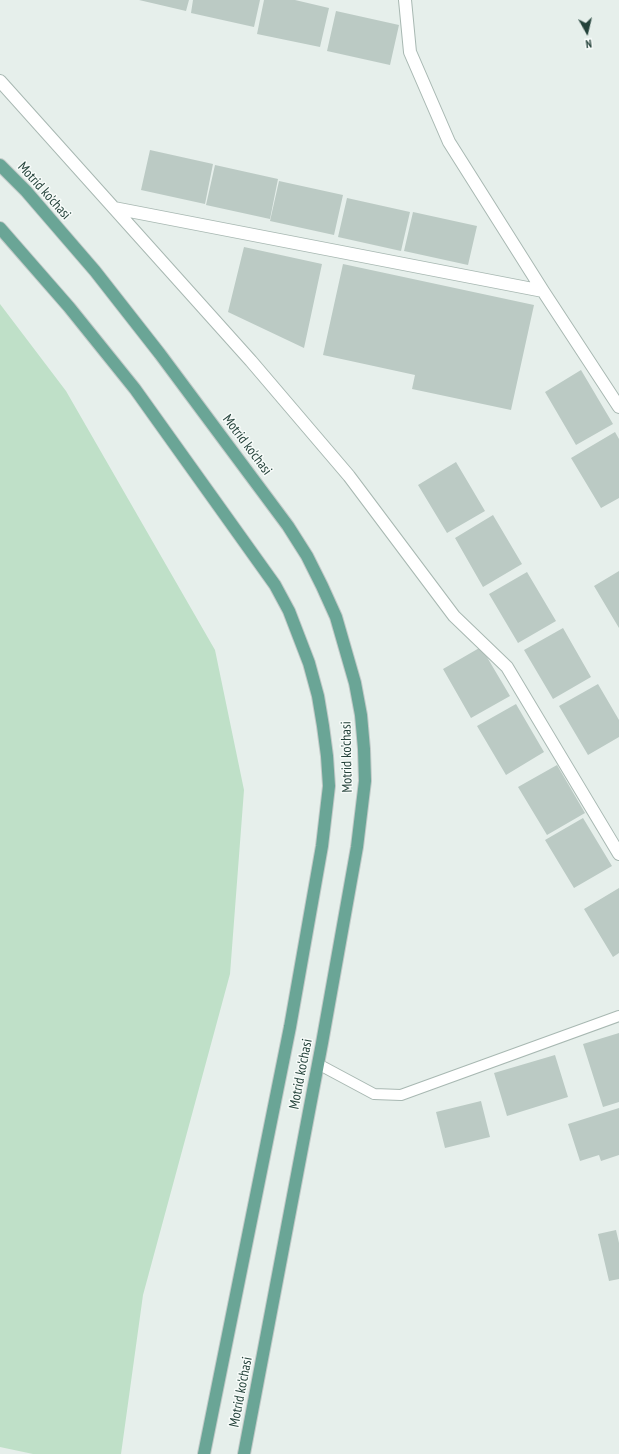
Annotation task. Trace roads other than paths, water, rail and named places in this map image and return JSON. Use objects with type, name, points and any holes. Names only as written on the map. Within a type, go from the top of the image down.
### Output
[{"type":"main road","name":"Motrid ko'chasi","points":[[0,165],[26,191],[95,271],[160,354],[288,526],[319,580],[336,617],[355,683],[361,715],[365,781],[357,847],[318,1064],[244,1454]]},
{"type":"main road","name":"Motrid ko'chasi","points":[[0,228],[69,307],[135,389],[275,586],[289,611],[309,663],[318,696],[323,726],[329,786],[322,846],[290,1027],[204,1454]]},
{"type":"street","points":[[405,0],[410,52],[449,142],[543,291],[619,407]]},
{"type":"street","points":[[0,81],[251,361],[349,476],[454,616],[507,667],[619,854]]},
{"type":"street","points":[[114,208],[543,291]]},
{"type":"lane","points":[[318,1064],[374,1094],[401,1094],[619,1016]]}]
